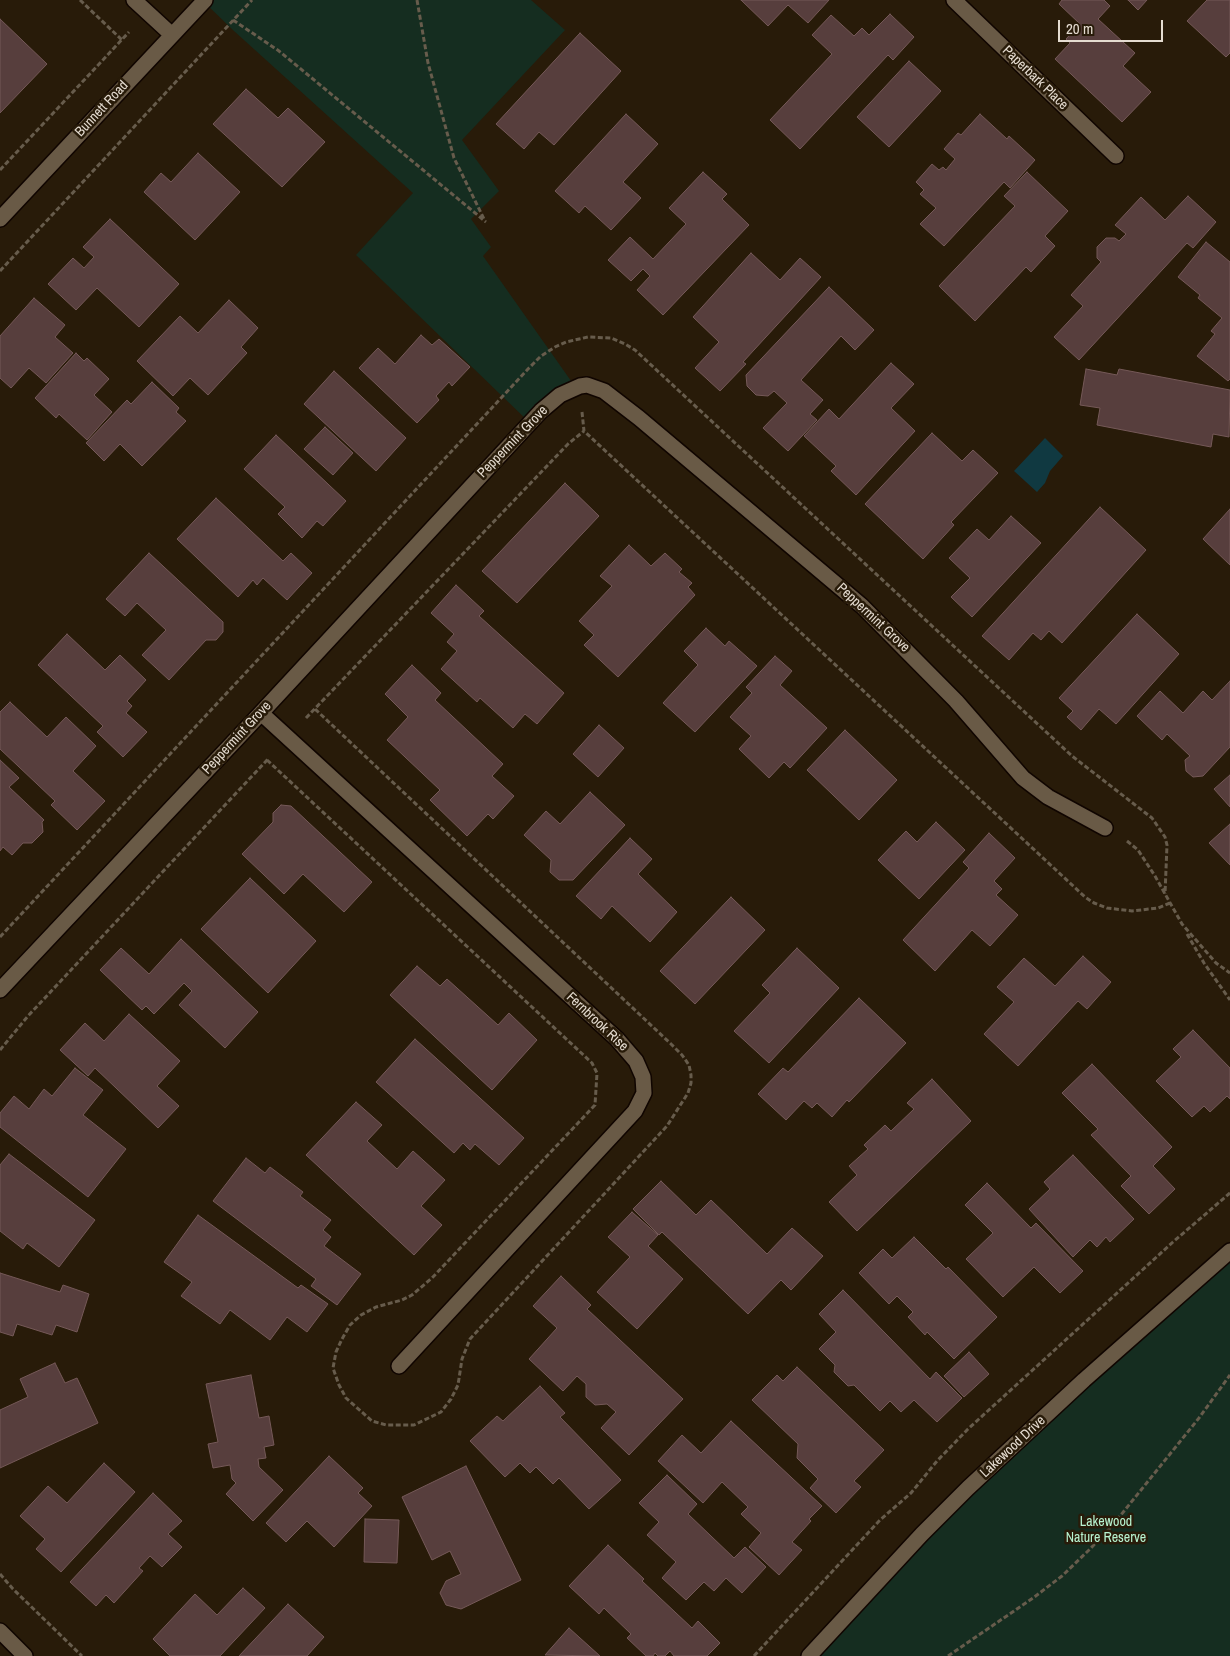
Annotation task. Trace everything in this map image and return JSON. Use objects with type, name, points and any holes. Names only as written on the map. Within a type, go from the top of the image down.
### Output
[{"type":"street","points":[[134,0],[172,35]]},
{"type":"street","name":"Bunnett Road","points":[[0,219],[205,0]]},
{"type":"street","name":"Paperbark Place","points":[[954,0],[1116,156]]},
{"type":"street","name":"Peppermint Grove","points":[[0,990],[261,713],[541,411],[560,395],[580,386],[604,391],[639,418],[862,606],[956,701],[1023,778],[1048,796],[1105,828]]},
{"type":"street","name":"Fernbrook Rise","points":[[261,713],[617,1039],[636,1061],[643,1077],[644,1093],[635,1111],[399,1366]]},
{"type":"street","name":"Lakewood Drive","points":[[809,1656],[922,1534],[968,1488],[1084,1380],[1230,1251]]},
{"type":"street","points":[[0,1631],[25,1656]]},
{"type":"path","points":[[80,0],[122,40]]},
{"type":"path","points":[[0,271],[252,0]]},
{"type":"path","points":[[233,20],[279,51],[486,222],[454,158],[428,63],[417,0]]},
{"type":"path","points":[[0,170],[129,32]]},
{"type":"path","points":[[0,937],[528,369],[541,356],[555,347],[588,337],[611,338],[635,350],[1072,756],[1152,818],[1166,837],[1164,894]]},
{"type":"path","points":[[580,386],[584,431],[1085,897],[1107,908],[1132,911],[1158,908],[1170,903]]},
{"type":"path","points":[[306,718],[568,444],[584,431]]},
{"type":"path","points":[[267,760],[592,1063],[597,1073],[595,1105],[439,1271],[412,1295],[402,1300],[376,1307],[361,1315],[350,1325],[342,1339],[336,1352],[333,1368],[346,1398],[372,1420],[386,1425],[414,1425],[441,1412],[451,1399],[458,1385],[462,1359],[470,1339],[667,1126],[679,1110],[688,1093],[691,1075],[689,1065],[671,1044],[316,709]]},
{"type":"path","points":[[0,1050],[28,1016],[274,753]]},
{"type":"path","points":[[1105,828],[1138,850],[1204,963],[1230,1000]]},
{"type":"path","points":[[1182,924],[1216,963],[1230,973]]},
{"type":"path","points":[[754,1656],[880,1520],[911,1493],[937,1461],[968,1429],[1192,1225],[1230,1193]]},
{"type":"path","points":[[948,1656],[1033,1598],[1062,1576],[1090,1549],[1112,1526],[1199,1418],[1230,1375]]},
{"type":"path","points":[[0,1574],[82,1656]]},
{"type":"green space","points":[[205,0],[531,0],[565,30],[462,140],[499,191],[471,219],[491,247],[483,256],[576,388],[530,423],[356,255],[413,193],[234,31],[204,2]]},
{"type":"green space","name":"Lakewood Nature Reserve","points":[[1230,1251],[1230,1656],[809,1656],[922,1534]]},
{"type":"water","points":[[1045,438],[1063,456],[1050,471],[1045,483],[1037,492],[1014,471]]},
{"type":"building","points":[[741,0],[829,0],[808,23],[788,5],[768,26]]},
{"type":"building","points":[[1062,0],[1104,0],[1110,6],[1098,19],[1135,53],[1123,66],[1151,92],[1122,122],[1055,59],[1070,43],[1066,39],[1080,24],[1059,4]]},
{"type":"building","points":[[1128,0],[1147,0],[1138,10]]},
{"type":"building","points":[[1207,0],[1230,0],[1230,53],[1226,57],[1187,21]]},
{"type":"building","points":[[890,14],[914,37],[893,60],[888,55],[800,149],[770,120],[832,54],[812,35],[831,15],[854,36],[862,28],[869,35]]},
{"type":"building","points":[[0,19],[47,64],[0,113]]},
{"type":"building","points":[[580,33],[621,71],[554,145],[539,132],[524,149],[496,124]]},
{"type":"building","points":[[909,61],[941,91],[889,147],[857,117]]},
{"type":"building","points":[[246,89],[278,118],[288,108],[325,142],[282,187],[213,124]]},
{"type":"building","points":[[626,114],[658,144],[623,182],[641,198],[611,230],[585,206],[579,213],[555,191]]},
{"type":"building","points":[[980,114],[1007,139],[1009,136],[1035,160],[1010,188],[1004,182],[944,246],[920,224],[936,208],[920,194],[924,190],[916,182],[932,164],[939,170],[943,167],[946,170],[955,159],[944,149],[958,133],[961,135]]},
{"type":"building","points":[[198,153],[240,192],[195,240],[144,192],[161,173],[171,182]]},
{"type":"building","points":[[703,172],[727,194],[722,199],[749,225],[663,315],[637,290],[650,276],[643,269],[631,281],[608,260],[630,237],[653,259],[686,224],[669,208]]},
{"type":"building","points":[[1027,172],[1068,211],[1045,236],[1055,246],[1031,272],[1026,267],[975,321],[939,286],[1015,206],[1004,196]]},
{"type":"building","points":[[1188,196],[1216,222],[1193,248],[1187,243],[1079,360],[1054,337],[1083,306],[1071,295],[1101,262],[1097,258],[1097,247],[1106,238],[1115,238],[1119,241],[1126,234],[1115,225],[1141,197],[1165,220]]},
{"type":"building","points":[[110,219],[179,284],[139,327],[97,288],[76,310],[48,284],[73,258],[84,268],[94,257],[83,247]]},
{"type":"building","points":[[1206,242],[1230,262],[1230,379],[1228,381],[1197,356],[1215,334],[1211,331],[1222,318],[1198,298],[1200,295],[1178,277]]},
{"type":"building","points":[[751,253],[780,280],[800,258],[821,277],[743,362],[746,364],[720,391],[695,368],[719,342],[693,317]]},
{"type":"building","points":[[829,287],[874,330],[855,350],[841,336],[801,380],[823,400],[810,414],[817,420],[788,451],[763,428],[787,403],[774,391],[768,396],[756,395],[747,386],[746,375]]},
{"type":"building","points":[[34,298],[65,325],[55,337],[73,353],[46,383],[29,368],[11,388],[0,378],[0,336]]},
{"type":"building","points":[[229,300],[258,328],[241,347],[247,353],[208,395],[190,378],[173,396],[137,361],[180,316],[198,333]]},
{"type":"building","points":[[421,335],[432,345],[439,339],[470,367],[452,386],[449,382],[436,396],[439,400],[417,423],[359,368],[378,348],[395,364]]},
{"type":"building","points":[[76,353],[84,361],[87,358],[109,379],[94,395],[112,412],[87,440],[59,414],[56,418],[35,398]]},
{"type":"building","points":[[891,363],[914,384],[891,408],[915,431],[856,495],[831,471],[836,466],[804,436],[829,409],[839,419]]},
{"type":"building","points":[[1086,369],[1117,375],[1119,369],[1230,390],[1229,437],[1213,434],[1211,447],[1097,425],[1100,408],[1080,405]]},
{"type":"building","points":[[334,371],[406,438],[376,471],[304,404]]},
{"type":"building","points":[[152,382],[179,408],[176,412],[186,421],[142,466],[120,444],[104,461],[86,443],[127,400],[131,404]]},
{"type":"building","points":[[325,427],[353,453],[333,475],[304,449]]},
{"type":"building","points":[[932,433],[962,461],[973,450],[998,473],[951,522],[954,525],[923,559],[865,504]]},
{"type":"building","points":[[276,435],[346,501],[323,526],[317,521],[302,538],[278,514],[285,507],[244,469]]},
{"type":"building","points":[[565,483],[599,516],[517,603],[482,571]]},
{"type":"building","points":[[216,498],[283,561],[291,553],[312,573],[287,600],[263,578],[257,585],[253,580],[238,597],[177,539]]},
{"type":"building","points":[[1100,507],[1146,550],[1062,643],[1049,631],[1041,640],[1033,633],[1009,660],[982,636]]},
{"type":"building","points":[[1230,509],[1230,565],[1203,539]]},
{"type":"building","points":[[1011,516],[1041,543],[972,617],[951,597],[970,578],[949,558],[977,529],[989,540]]},
{"type":"building","points":[[629,545],[651,566],[665,553],[682,569],[679,572],[692,583],[688,587],[695,595],[618,677],[584,645],[594,635],[579,621],[612,586],[600,576]]},
{"type":"building","points":[[149,553],[223,622],[223,632],[216,640],[206,640],[169,680],[142,655],[166,630],[137,603],[125,616],[106,599]]},
{"type":"building","points":[[456,585],[484,611],[479,616],[564,693],[537,724],[525,714],[513,728],[480,698],[477,702],[441,669],[457,651],[447,642],[454,634],[431,613]]},
{"type":"building","points":[[1137,614],[1179,654],[1116,724],[1099,709],[1081,730],[1067,717],[1073,711],[1059,698]]},
{"type":"building","points":[[706,628],[725,646],[729,641],[757,666],[695,732],[663,703],[698,665],[684,651]]},
{"type":"building","points":[[67,634],[105,670],[120,655],[146,680],[127,701],[132,706],[126,713],[147,732],[123,757],[97,732],[103,726],[38,665]]},
{"type":"building","points":[[775,656],[792,671],[780,685],[827,728],[790,768],[784,762],[769,778],[739,749],[751,736],[730,717],[752,693],[746,687]]},
{"type":"building","points":[[412,665],[441,693],[435,700],[503,764],[492,776],[514,796],[493,819],[488,814],[467,836],[430,800],[440,790],[387,740],[408,717],[385,694]]},
{"type":"building","points":[[1230,681],[1230,747],[1203,776],[1193,777],[1186,771],[1185,760],[1190,756],[1167,734],[1162,740],[1137,716],[1160,691],[1183,713],[1203,691],[1212,700]]},
{"type":"building","points":[[10,702],[47,737],[66,717],[96,746],[73,771],[105,801],[77,830],[51,805],[55,801],[0,749],[0,712]]},
{"type":"building","points":[[599,725],[624,748],[598,777],[573,754]]},
{"type":"building","points":[[845,730],[897,780],[859,820],[807,770]]},
{"type":"building","points":[[0,760],[19,778],[9,787],[44,820],[42,822],[43,832],[32,843],[23,843],[12,855],[3,847],[0,851]]},
{"type":"building","points":[[1230,775],[1230,807],[1214,789]]},
{"type":"building","points":[[590,792],[625,825],[573,880],[559,880],[550,872],[551,860],[524,835],[546,811],[560,824]]},
{"type":"building","points":[[281,805],[291,806],[372,882],[344,912],[303,874],[284,894],[242,854],[273,822],[273,813]]},
{"type":"building","points":[[936,822],[965,850],[919,899],[878,860],[906,831],[917,842]]},
{"type":"building","points":[[1230,824],[1230,865],[1209,843]]},
{"type":"building","points":[[989,833],[1015,858],[994,881],[1002,889],[996,895],[1018,915],[990,946],[972,930],[935,971],[903,940],[969,868],[963,862]]},
{"type":"building","points":[[630,838],[652,859],[638,874],[677,912],[650,942],[612,906],[601,919],[576,896]]},
{"type":"building","points":[[250,878],[316,941],[268,993],[201,929]]},
{"type":"building","points":[[731,897],[765,930],[695,1004],[660,971]]},
{"type":"building","points":[[181,939],[258,1012],[225,1048],[179,1005],[192,991],[184,983],[154,1014],[146,1006],[142,1010],[100,970],[121,948],[149,974]]},
{"type":"building","points":[[797,948],[839,988],[769,1063],[734,1031],[770,993],[762,985]]},
{"type":"building","points":[[1083,956],[1111,982],[1087,1009],[1078,1001],[1018,1066],[984,1034],[1014,1002],[997,987],[1024,958],[1055,986]]},
{"type":"building","points":[[417,966],[440,986],[447,979],[498,1025],[509,1013],[537,1040],[492,1090],[390,995]]},
{"type":"building","points":[[859,998],[906,1043],[832,1117],[817,1103],[812,1108],[804,1101],[786,1120],[758,1094],[783,1068],[788,1072]]},
{"type":"building","points":[[129,1014],[180,1061],[157,1086],[179,1106],[158,1128],[95,1068],[88,1076],[60,1050],[85,1023],[104,1041]]},
{"type":"building","points":[[1193,1030],[1230,1068],[1230,1099],[1227,1096],[1210,1112],[1204,1106],[1192,1117],[1156,1081],[1181,1057],[1173,1049]]},
{"type":"building","points":[[415,1039],[524,1138],[499,1165],[475,1144],[470,1150],[463,1143],[454,1153],[376,1082]]},
{"type":"building","points":[[1092,1064],[1172,1147],[1153,1166],[1175,1189],[1149,1214],[1121,1186],[1131,1176],[1091,1135],[1098,1129],[1062,1093]]},
{"type":"building","points":[[75,1068],[103,1090],[83,1115],[126,1149],[88,1197],[0,1127],[0,1113],[14,1096],[29,1109],[44,1089],[52,1096]]},
{"type":"building","points":[[932,1079],[971,1121],[857,1231],[829,1202],[857,1175],[849,1166],[868,1149],[864,1145],[885,1125],[891,1131],[914,1109],[907,1103]]},
{"type":"building","points":[[356,1102],[382,1125],[367,1141],[397,1169],[413,1151],[445,1180],[421,1206],[442,1225],[414,1255],[306,1155]]},
{"type":"building","points":[[9,1154],[95,1220],[59,1267],[27,1243],[23,1249],[0,1231],[0,1165]]},
{"type":"building","points":[[1073,1155],[1134,1219],[1110,1242],[1106,1237],[1097,1247],[1090,1240],[1073,1257],[1029,1209],[1050,1189],[1044,1182]]},
{"type":"building","points":[[246,1158],[265,1173],[270,1167],[303,1192],[300,1196],[331,1220],[323,1230],[331,1237],[324,1246],[361,1274],[337,1305],[311,1286],[316,1279],[213,1201]]},
{"type":"building","points":[[661,1181],[696,1215],[711,1200],[767,1254],[792,1228],[823,1256],[791,1290],[781,1280],[748,1314],[662,1232],[659,1235],[633,1209]]},
{"type":"building","points":[[987,1183],[1031,1228],[1036,1223],[1083,1271],[1060,1293],[1034,1267],[1003,1297],[966,1259],[993,1233],[965,1205]]},
{"type":"building","points":[[632,1212],[658,1235],[648,1246],[683,1279],[637,1329],[597,1292],[630,1257],[608,1237]]},
{"type":"building","points":[[198,1215],[298,1288],[301,1285],[328,1304],[307,1332],[287,1317],[270,1340],[230,1310],[220,1324],[181,1296],[192,1282],[164,1262]]},
{"type":"building","points":[[914,1237],[946,1269],[948,1267],[997,1317],[954,1359],[927,1332],[925,1335],[908,1317],[913,1312],[897,1296],[889,1304],[859,1273],[883,1249],[892,1258]]},
{"type":"building","points":[[0,1273],[60,1292],[63,1285],[89,1294],[77,1332],[56,1325],[52,1335],[17,1324],[13,1336],[0,1332]]},
{"type":"building","points":[[561,1276],[591,1305],[587,1309],[683,1399],[629,1455],[601,1428],[616,1412],[607,1404],[595,1405],[586,1397],[586,1384],[577,1376],[563,1391],[529,1359],[557,1328],[533,1306]]},
{"type":"building","points":[[843,1290],[930,1379],[936,1372],[962,1398],[937,1422],[914,1400],[901,1412],[890,1401],[880,1411],[854,1385],[848,1386],[834,1372],[835,1365],[819,1349],[836,1332],[819,1314]]},
{"type":"building","points":[[969,1352],[989,1374],[964,1397],[944,1376]]},
{"type":"building","points":[[55,1363],[65,1383],[77,1378],[98,1423],[0,1468],[0,1410],[28,1397],[20,1379]]},
{"type":"building","points":[[797,1367],[884,1450],[854,1481],[861,1487],[836,1513],[810,1488],[818,1479],[797,1458],[798,1444],[752,1400],[777,1375],[783,1381]]},
{"type":"building","points":[[251,1375],[259,1418],[269,1416],[274,1445],[264,1447],[266,1458],[258,1459],[259,1467],[283,1490],[253,1521],[226,1494],[236,1483],[232,1479],[230,1465],[213,1468],[208,1444],[218,1442],[206,1384]]},
{"type":"building","points":[[540,1386],[565,1413],[560,1417],[621,1480],[589,1509],[559,1478],[553,1484],[536,1467],[530,1473],[520,1463],[505,1477],[470,1441],[497,1416],[503,1421]]},
{"type":"building","points":[[731,1421],[822,1506],[809,1519],[811,1521],[792,1542],[802,1550],[779,1575],[749,1547],[761,1533],[741,1514],[748,1507],[722,1482],[703,1503],[658,1461],[682,1435],[701,1453]]},
{"type":"building","points":[[329,1456],[363,1488],[358,1493],[372,1506],[334,1547],[307,1521],[286,1542],[266,1523]]},
{"type":"building","points":[[104,1463],[135,1492],[61,1572],[36,1549],[45,1539],[20,1516],[48,1486],[67,1503]]},
{"type":"building","points":[[466,1466],[521,1580],[461,1609],[446,1605],[440,1593],[446,1581],[461,1574],[450,1551],[432,1560],[402,1497]]},
{"type":"building","points":[[667,1475],[697,1504],[688,1514],[734,1558],[745,1547],[766,1567],[742,1593],[726,1578],[714,1591],[704,1582],[686,1600],[662,1578],[676,1562],[647,1535],[659,1522],[639,1503]]},
{"type":"building","points":[[153,1493],[182,1521],[168,1534],[182,1547],[162,1567],[150,1556],[139,1568],[143,1571],[114,1603],[106,1595],[96,1606],[70,1582]]},
{"type":"building","points":[[365,1519],[399,1520],[397,1563],[364,1562]]},
{"type":"building","points":[[608,1545],[644,1579],[642,1581],[692,1628],[698,1621],[720,1643],[707,1656],[674,1656],[670,1651],[665,1656],[658,1656],[655,1653],[653,1656],[646,1656],[627,1638],[631,1634],[604,1608],[599,1614],[569,1586]]},
{"type":"building","points":[[243,1588],[265,1608],[220,1656],[170,1656],[153,1639],[195,1594],[217,1615]]},
{"type":"building","points":[[288,1604],[324,1637],[307,1656],[239,1656]]},
{"type":"building","points":[[569,1628],[600,1656],[545,1655]]}]
